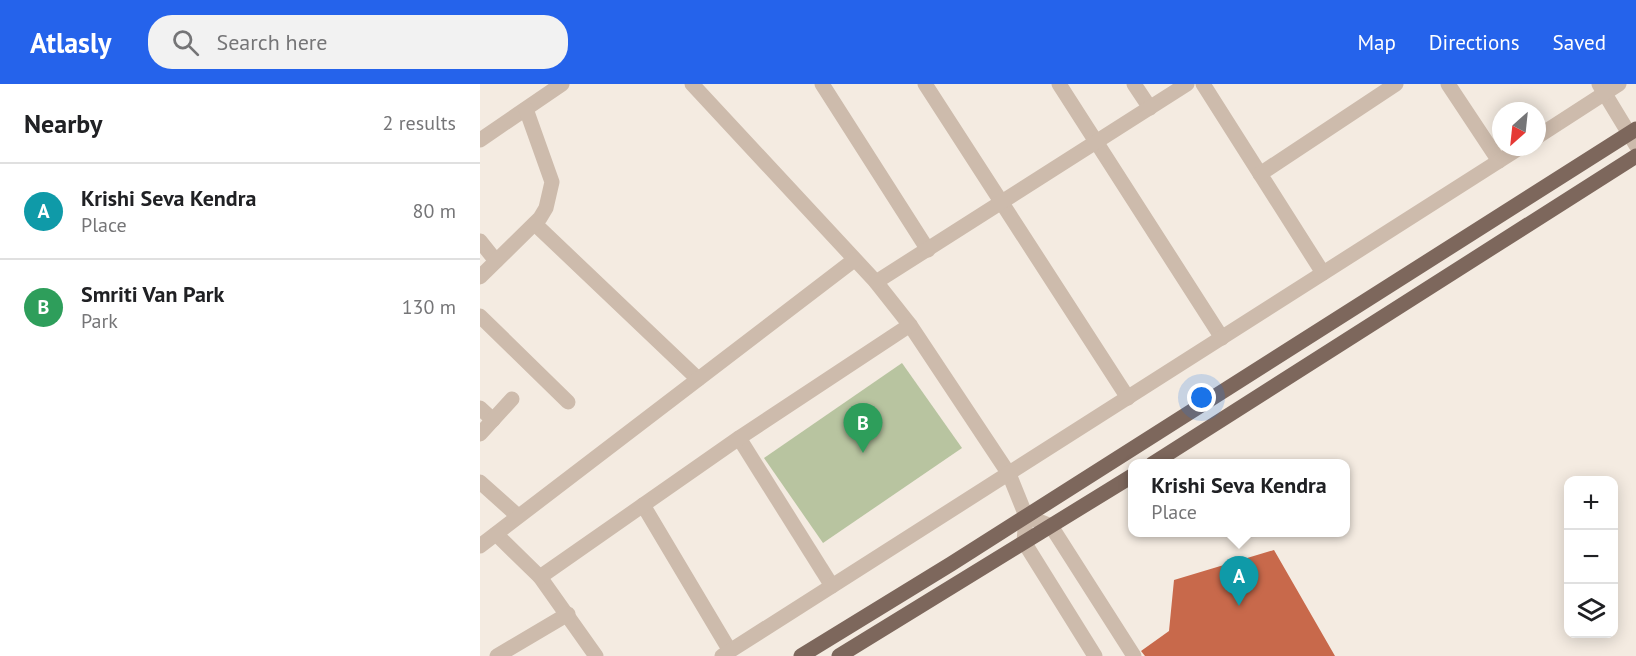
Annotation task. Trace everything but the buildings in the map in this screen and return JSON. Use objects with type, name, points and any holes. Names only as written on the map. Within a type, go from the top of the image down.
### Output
[{"type":"main road","points":[[801,656],[1634,136]]},
{"type":"main road","points":[[1160,459],[1636,156]]},
{"type":"main road","points":[[839,656],[1128,478]]},
{"type":"street","points":[[480,140],[562,84]]},
{"type":"street","points":[[692,84],[876,282],[910,325],[1009,474],[1026,516],[1024,542],[1095,656]]},
{"type":"street","points":[[822,84],[928,250]]},
{"type":"street","points":[[925,84],[1128,398]]},
{"type":"street","points":[[1059,84],[1222,338]]},
{"type":"street","points":[[1134,84],[1150,108]]},
{"type":"street","points":[[876,282],[1186,84]]},
{"type":"street","points":[[1203,84],[1323,273]]},
{"type":"street","points":[[1260,174],[1396,84]]},
{"type":"street","points":[[1448,84],[1499,161]]},
{"type":"street","points":[[1546,130],[1602,89],[1620,84]]},
{"type":"street","points":[[1602,89],[1634,136]]},
{"type":"street","points":[[480,277],[535,224],[546,208],[552,182],[526,109]]},
{"type":"street","points":[[644,505],[726,653],[1507,156]]},
{"type":"street","points":[[535,224],[698,379]]},
{"type":"street","points":[[480,241],[496,261]]},
{"type":"street","points":[[480,546],[854,260]]},
{"type":"street","points":[[480,316],[568,402]]},
{"type":"street","points":[[540,577],[739,438],[910,325]]},
{"type":"street","points":[[480,434],[512,399]]},
{"type":"street","points":[[480,408],[493,420]]},
{"type":"street","points":[[739,438],[832,586]]},
{"type":"street","points":[[480,482],[518,516]]},
{"type":"street","points":[[1026,516],[1051,526],[1134,656]]},
{"type":"street","points":[[496,534],[540,577],[596,656]]},
{"type":"street","points":[[497,656],[568,614]]},
{"type":"green space","points":[[902,363],[962,448],[823,543],[764,458]]},
{"type":"place","name":"Smriti Van Park","points":[[863,453]]},
{"type":"place","name":"Krishi Seva Kendra","points":[[1239,606]]}]
